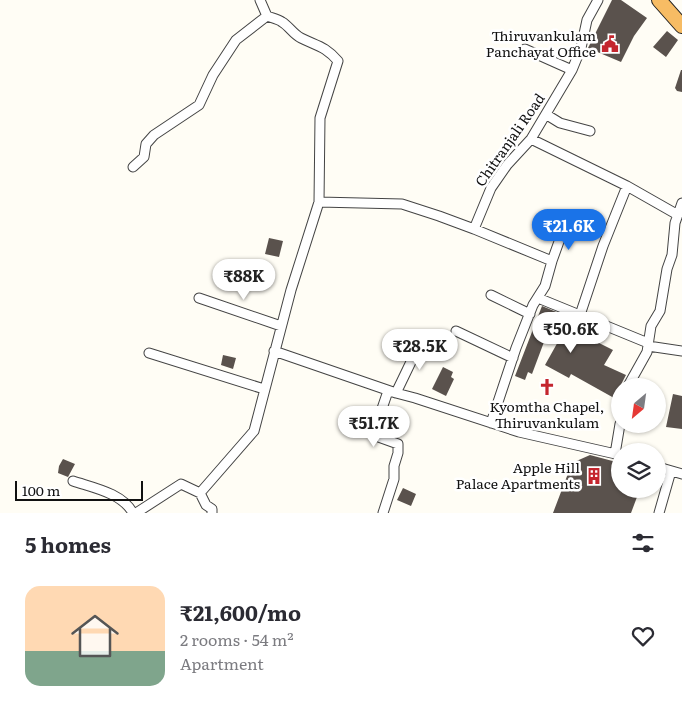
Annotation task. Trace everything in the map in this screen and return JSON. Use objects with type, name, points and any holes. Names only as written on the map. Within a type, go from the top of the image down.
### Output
[{"type":"highway","points":[[659,0],[682,26]]},
{"type":"street","points":[[200,493],[254,431],[281,326],[319,202],[320,118],[338,61],[331,53],[315,42],[301,38],[283,22],[267,16],[260,0]]},
{"type":"street","name":"Chitranjali Road","points":[[474,229],[491,188],[507,164],[531,139],[572,70],[581,48],[587,20],[598,0]]},
{"type":"street","points":[[133,167],[144,157],[146,144],[154,135],[199,105],[213,75],[236,40],[267,16]]},
{"type":"street","points":[[525,49],[572,70]]},
{"type":"street","points":[[547,115],[560,123],[590,131]]},
{"type":"street","points":[[531,139],[627,186],[678,215]]},
{"type":"street","points":[[580,315],[603,246],[627,186]]},
{"type":"street","points":[[319,202],[402,204],[440,216],[552,261]]},
{"type":"street","points":[[632,378],[647,352],[651,326],[660,311],[667,270],[672,256],[675,223],[682,203]]},
{"type":"street","points":[[491,423],[530,314],[546,286],[552,261],[564,230]]},
{"type":"street","points":[[491,294],[530,314]]},
{"type":"street","points":[[199,298],[281,326]]},
{"type":"street","points":[[538,298],[648,344],[682,351]]},
{"type":"street","points":[[456,331],[513,358]]},
{"type":"street","points":[[383,513],[394,480],[394,466],[398,454],[398,444],[373,435],[392,392],[422,339]]},
{"type":"street","points":[[274,351],[392,392],[519,432],[611,453]]},
{"type":"street","points":[[149,353],[264,389]]},
{"type":"street","points":[[666,468],[682,474]]},
{"type":"street","points":[[659,513],[671,470]]},
{"type":"street","points":[[73,481],[114,496],[128,504],[134,513],[181,484],[200,493],[206,505],[212,509],[212,513]]},
{"type":"building","points":[[612,0],[621,0],[647,18],[634,36],[621,62],[588,48]]},
{"type":"building","points":[[667,31],[678,40],[666,57],[653,47]]},
{"type":"building","points":[[681,70],[682,92],[677,91],[675,88]]},
{"type":"building","points":[[269,238],[283,241],[279,257],[265,254]]},
{"type":"building","points":[[542,306],[578,321],[573,330],[613,350],[604,365],[626,375],[624,378],[611,378],[611,396],[571,374],[569,378],[545,365],[564,331],[550,326],[532,374],[528,372],[525,380],[515,376]]},
{"type":"building","points":[[223,355],[236,358],[233,369],[221,365]]},
{"type":"building","points":[[443,367],[453,372],[451,377],[454,379],[446,396],[432,389]]},
{"type":"building","points":[[673,394],[682,396],[682,429],[666,427]]},
{"type":"building","name":"Apple Hill Palace Apartments","points":[[590,455],[611,461],[611,498],[637,498],[631,513],[553,513],[572,463]]},
{"type":"building","points":[[63,459],[75,464],[68,477],[58,473]]},
{"type":"building","points":[[403,488],[416,494],[411,506],[397,500]]},
{"type":"place","name":"Thiruvankulam Panchayat Office","points":[[610,44]]},
{"type":"place","name":"Kyomtha Chapel, Thiruvankulam","points":[[547,387]]},
{"type":"place","name":"Apple Hill Palace Apartments","points":[[594,476]]}]
